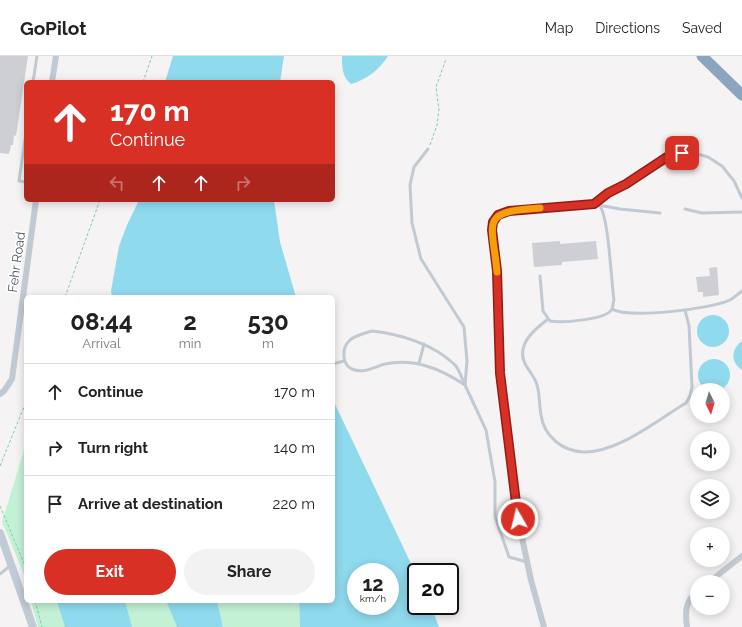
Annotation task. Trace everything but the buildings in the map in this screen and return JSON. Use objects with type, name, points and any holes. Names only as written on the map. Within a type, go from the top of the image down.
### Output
[{"type":"highway","points":[[702,56],[742,96]]},
{"type":"street","points":[[52,80],[56,56]]},
{"type":"street","name":"Fehr Road","points":[[0,394],[4,392],[12,379],[36,202]]},
{"type":"street","points":[[518,519],[527,562],[544,627]]},
{"type":"street","points":[[0,533],[24,600]]},
{"type":"street","points":[[718,575],[742,556]]},
{"type":"street","points":[[686,627],[686,608],[690,599]]},
{"type":"street","points":[[25,603],[33,627]]},
{"type":"lane","points":[[33,80],[37,56]]},
{"type":"lane","points":[[24,147],[19,181],[24,182]]},
{"type":"lane","points":[[428,150],[414,167],[410,185],[412,223],[421,259],[464,327],[467,361],[466,385]]},
{"type":"lane","points":[[594,204],[608,193],[626,184],[667,157],[682,153],[697,154],[708,157],[722,166],[734,181],[742,198]]},
{"type":"lane","points":[[518,519],[506,436],[500,356],[497,271],[492,230],[493,222],[498,215],[509,211],[594,204],[660,213]]},
{"type":"lane","points":[[540,276],[543,311],[548,319],[555,322],[598,318],[607,315],[612,309],[614,300],[606,224],[604,212],[600,206]]},
{"type":"lane","points":[[685,209],[702,213],[742,212]]},
{"type":"lane","points":[[612,309],[619,313],[633,314],[685,310],[712,306],[731,300],[742,291]]},
{"type":"lane","points":[[548,319],[533,332],[524,344],[522,351],[524,365],[535,379],[537,386],[542,423],[555,442],[564,448],[581,452],[593,452],[608,448],[627,439],[686,403],[690,396],[692,387],[689,322],[685,310]]},
{"type":"lane","points":[[466,385],[441,371],[419,363],[400,362],[361,372],[351,369],[344,361],[344,350],[349,341],[363,333],[372,331],[384,332],[424,344],[455,364],[466,385],[486,430],[495,482],[495,516],[498,530],[509,557],[527,562]]},
{"type":"lane","points":[[419,363],[424,344]]},
{"type":"lane","points":[[335,363],[344,361]]},
{"type":"lane","points":[[0,574],[12,565]]},
{"type":"path","points":[[144,80],[152,56]]},
{"type":"path","points":[[428,150],[437,125],[439,110],[436,87],[446,59]]},
{"type":"path","points":[[66,295],[99,202]]},
{"type":"path","points":[[0,466],[24,407]]},
{"type":"path","points":[[0,507],[24,563]]},
{"type":"path","points":[[36,603],[42,627]]},
{"type":"green space","points":[[24,450],[24,574],[2,522]]},
{"type":"green space","points":[[32,603],[167,603],[177,627],[38,627]]},
{"type":"green space","points":[[217,603],[299,603],[300,627],[223,627]]},
{"type":"water","points":[[173,56],[284,56],[280,80],[166,80]]},
{"type":"water","points":[[342,56],[388,56],[372,73],[362,80],[351,84],[344,75],[342,68]]},
{"type":"water","points":[[138,202],[274,202],[280,242],[295,295],[112,295],[111,291],[119,246]]},
{"type":"water","points":[[710,315],[716,315],[726,322],[729,331],[728,337],[722,344],[716,347],[710,347],[700,340],[697,334],[697,328],[704,318]]},
{"type":"water","points":[[742,341],[742,370],[735,363],[733,356],[738,344]]},
{"type":"water","points":[[711,359],[717,359],[723,362],[730,372],[730,378],[728,383],[700,383],[698,378],[698,372],[701,366]]},
{"type":"water","points":[[335,404],[411,563],[407,563],[407,615],[434,615],[439,627],[300,627],[299,603],[335,603]]},
{"type":"water","points":[[58,603],[126,603],[132,627],[65,627]]},
{"type":"water","points":[[167,603],[217,603],[223,627],[177,627]]},
{"type":"slow traffic","points":[[497,272],[492,230],[493,222],[498,215],[509,211],[540,208]]},
{"type":"route","points":[[518,519],[506,436],[500,373],[497,271],[492,230],[493,222],[498,215],[509,211],[594,204],[608,193],[626,184],[667,157],[682,153]]}]
